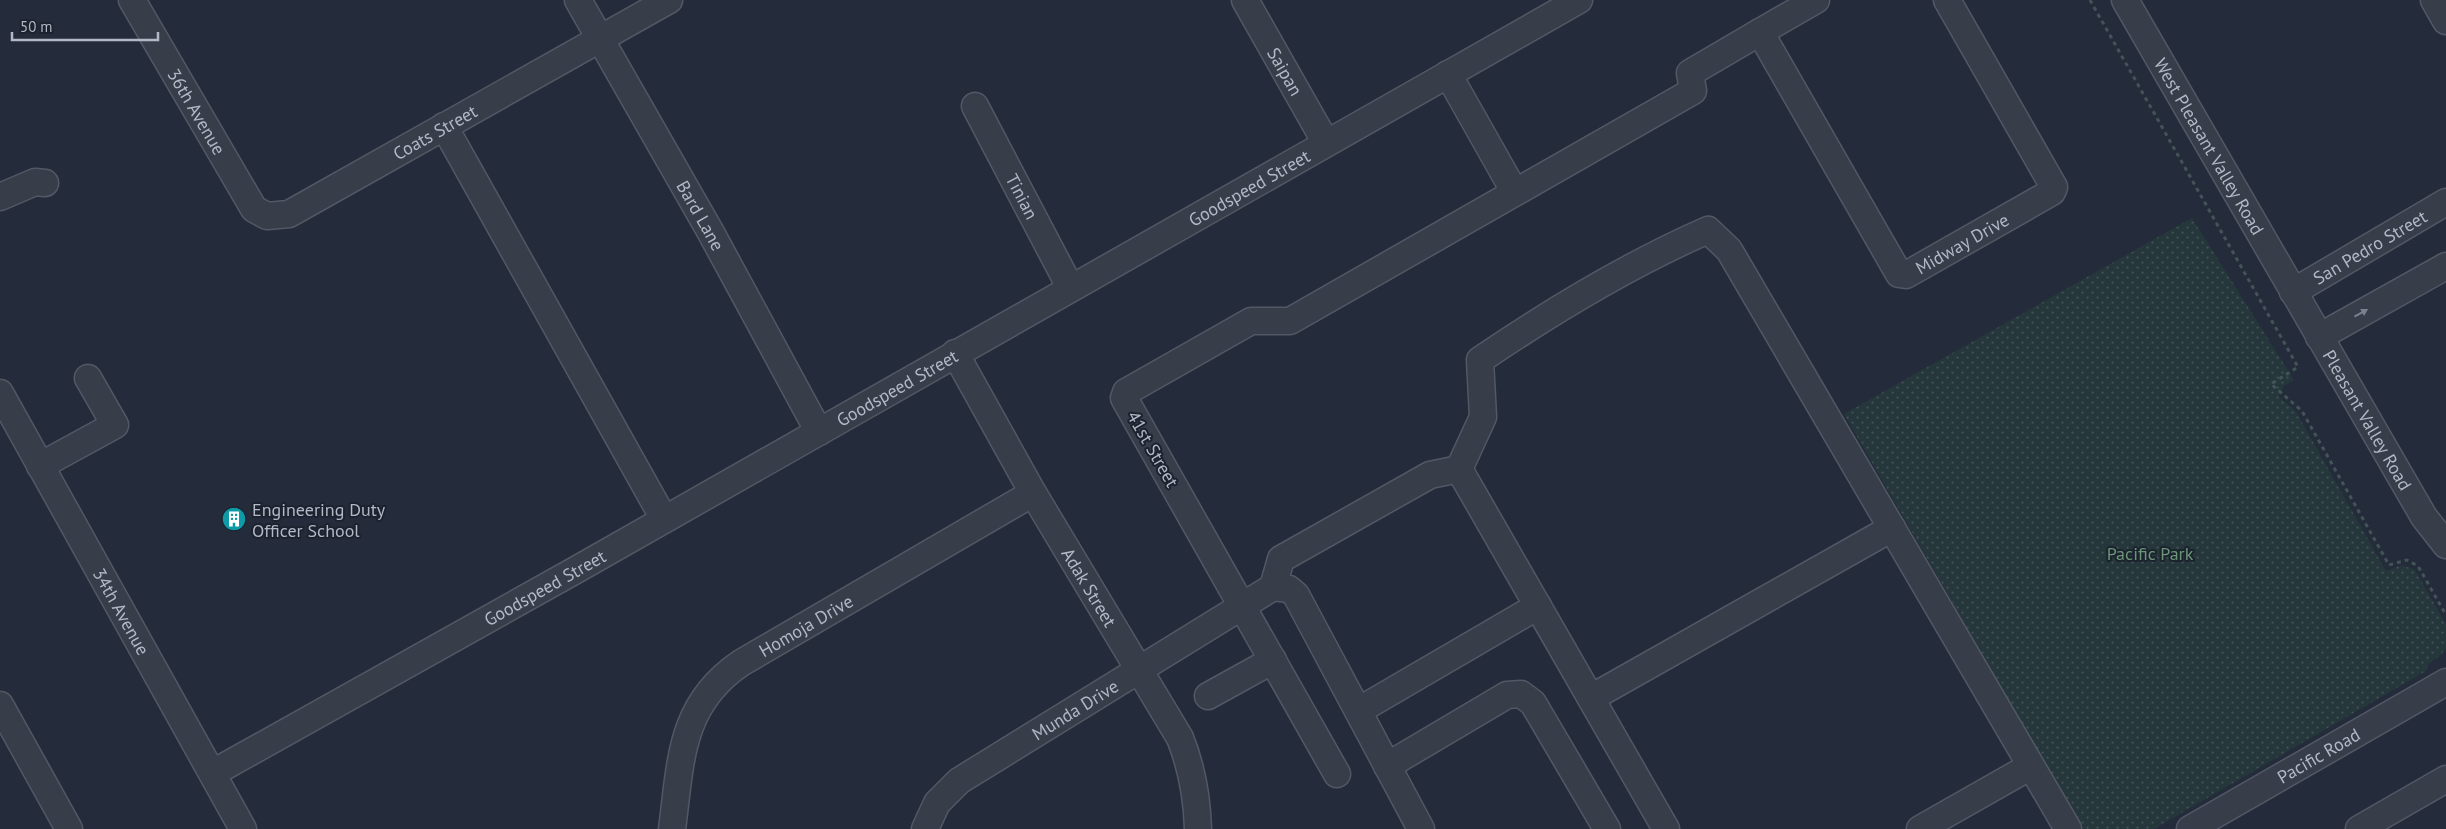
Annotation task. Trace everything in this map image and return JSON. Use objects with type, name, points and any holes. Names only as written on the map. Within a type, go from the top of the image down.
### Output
[{"type":"street","name":"36th Avenue","points":[[132,0],[254,209],[267,216]]},
{"type":"street","name":"Bard Lane","points":[[578,0],[710,231],[819,432]]},
{"type":"street","name":"Coats Street","points":[[267,216],[289,214],[669,0]]},
{"type":"street","name":"Saipan","points":[[1245,0],[1326,143]]},
{"type":"street","name":"Goodspeed Street","points":[[213,773],[819,432],[1070,287],[1448,74],[1548,7],[1579,0]]},
{"type":"street","points":[[1760,32],[1816,0]]},
{"type":"street","name":"Midway Drive","points":[[1760,32],[1899,274],[1906,275],[2052,192],[2054,187],[1947,0]]},
{"type":"street","name":"West Pleasant Valley Road","points":[[2125,0],[2293,292]]},
{"type":"street","points":[[2434,0],[2446,21]]},
{"type":"street","name":"41st Street","points":[[1337,774],[1124,398],[1126,392],[1251,322],[1290,321],[1693,91],[1690,73],[1760,32]]},
{"type":"street","points":[[1448,74],[1514,192]]},
{"type":"street","name":"Tinian","points":[[975,106],[1070,287]]},
{"type":"street","points":[[444,126],[664,519]]},
{"type":"street","points":[[0,197],[35,182],[45,183]]},
{"type":"street","name":"San Pedro Street","points":[[2293,292],[2446,202]]},
{"type":"street","points":[[1459,469],[1483,417],[1480,360],[1524,330],[1661,250],[1708,230],[1729,250],[2068,829]]},
{"type":"street","points":[[2319,336],[2446,266]]},
{"type":"street","name":"Pleasant Valley Road","points":[[2293,292],[2424,517],[2446,545]]},
{"type":"street","name":"Adak Street","points":[[955,353],[1033,493],[1140,671],[1170,717],[1188,758],[1197,800],[1198,829]]},
{"type":"street","points":[[40,466],[115,425],[88,378]]},
{"type":"street","name":"34th Avenue","points":[[0,393],[243,829]]},
{"type":"street","points":[[1272,587],[1281,559],[1430,475],[1459,469]]},
{"type":"street","points":[[1459,469],[1666,829]]},
{"type":"street","name":"Homoja Drive","points":[[672,829],[688,729],[698,706],[712,686],[740,663],[1033,493]]},
{"type":"street","points":[[1591,698],[1892,528]]},
{"type":"street","points":[[1242,604],[1272,587],[1289,589],[1296,594],[1420,829]]},
{"type":"street","name":"Munda Drive","points":[[924,829],[937,803],[959,781],[1140,671],[1242,604]]},
{"type":"street","points":[[1358,711],[1538,606]]},
{"type":"street","points":[[1208,696],[1273,660]]},
{"type":"street","name":"Pacific Road","points":[[2190,829],[2446,682]]},
{"type":"street","points":[[1387,766],[1506,695],[1521,694],[1534,703],[1607,829]]},
{"type":"street","points":[[0,705],[69,829]]},
{"type":"street","points":[[1920,829],[2031,766]]},
{"type":"street","points":[[2359,829],[2446,779]]},
{"type":"path","points":[[2090,0],[2298,367],[2271,384],[2302,411],[2390,565],[2406,560],[2418,566],[2446,615]]},
{"type":"green space","name":"Pacific Park","points":[[2192,218],[2294,380],[2284,386],[2279,397],[2295,410],[2386,571],[2402,565],[2415,570],[2446,624],[2446,648],[2444,652],[2430,663],[2426,671],[2154,829],[2083,829],[1844,414]]},
{"type":"place","name":"Engineering Duty Officer School","points":[[234,519]]}]
